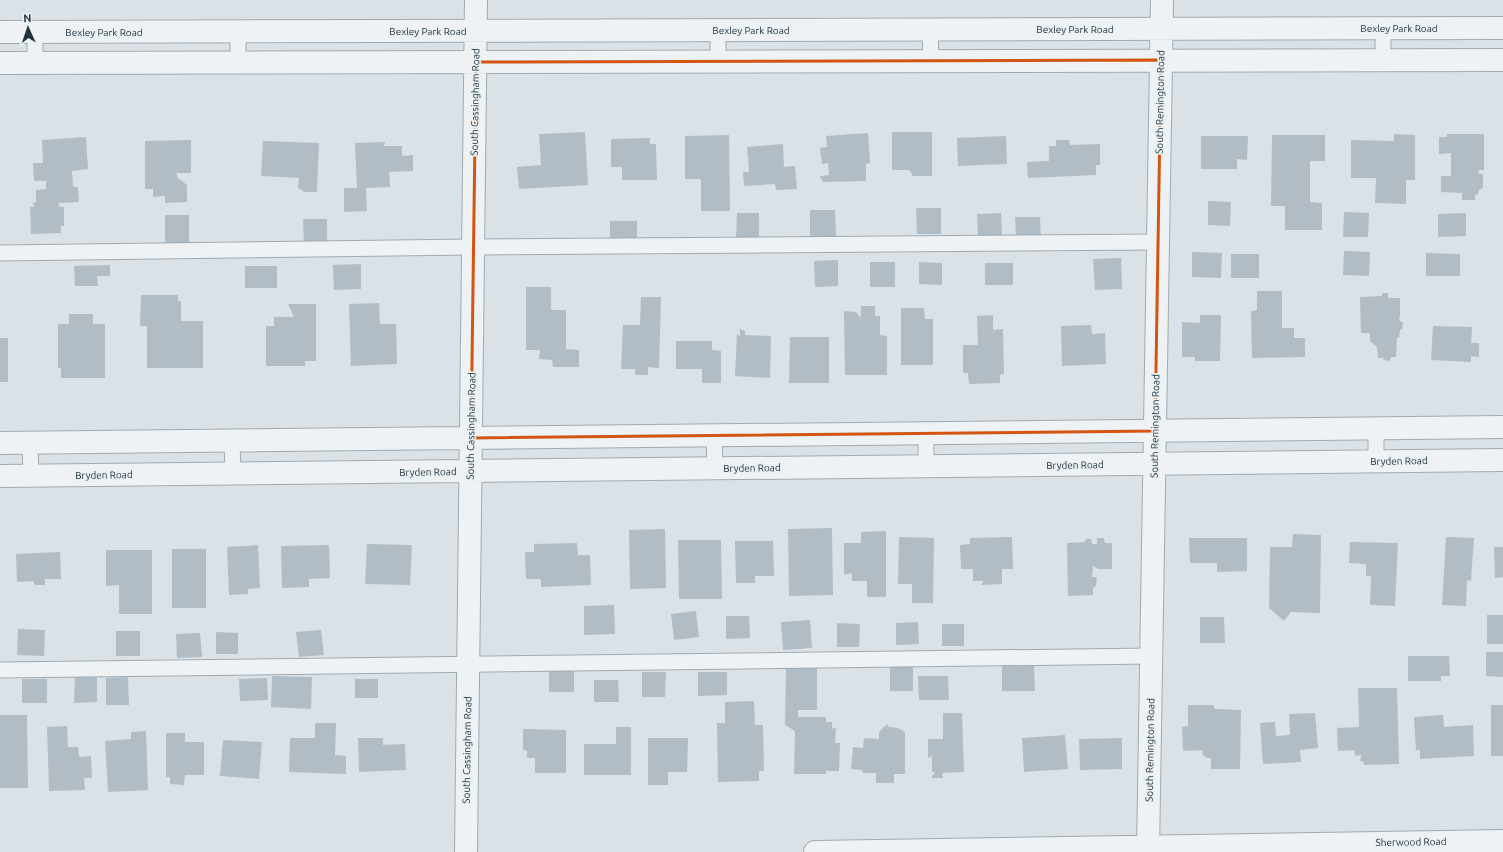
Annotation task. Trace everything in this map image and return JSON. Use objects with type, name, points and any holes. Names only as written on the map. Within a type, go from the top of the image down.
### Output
[{"type":"street","name":"South Cassingham Road","points":[[466,852],[476,0]]},
{"type":"street","name":"South Remington Road","points":[[1148,849],[1162,0]]},
{"type":"street","name":"Bexley Park Road","points":[[0,32],[1503,28]]},
{"type":"street","points":[[0,63],[1503,60]]},
{"type":"street","points":[[0,443],[1503,427]]},
{"type":"street","name":"Bryden Road","points":[[0,476],[1503,460]]},
{"type":"street","name":"Sherwood Road","points":[[815,852],[1148,849],[1503,841]]},
{"type":"lane","points":[[1383,28],[1383,60]]},
{"type":"lane","points":[[930,29],[930,61]]},
{"type":"lane","points":[[718,30],[718,61]]},
{"type":"lane","points":[[35,32],[36,63]]},
{"type":"lane","points":[[238,32],[238,63]]},
{"type":"lane","points":[[0,253],[473,247],[1158,242]]},
{"type":"lane","points":[[1376,428],[1376,462]]},
{"type":"lane","points":[[926,433],[926,467]]},
{"type":"lane","points":[[714,436],[715,469]]},
{"type":"lane","points":[[232,441],[233,474]]},
{"type":"lane","points":[[30,443],[31,476]]},
{"type":"lane","points":[[0,670],[1151,656]]},
{"type":"highlighted area","points":[[1161,60],[1155,431],[471,438],[476,62]]},
{"type":"building","points":[[585,132],[588,185],[519,189],[517,167],[541,165],[539,134]]},
{"type":"building","points":[[892,132],[932,132],[932,176],[913,176],[909,170],[892,170]]},
{"type":"building","points":[[868,133],[870,163],[866,164],[866,181],[823,182],[820,176],[829,175],[828,163],[822,164],[820,148],[827,147],[826,136]]},
{"type":"building","points":[[1394,134],[1415,135],[1415,180],[1406,180],[1406,204],[1375,203],[1376,178],[1351,178],[1351,140],[1394,141]]},
{"type":"building","points":[[1447,134],[1484,134],[1484,170],[1479,170],[1478,173],[1483,174],[1483,188],[1479,190],[1478,194],[1475,195],[1475,200],[1462,200],[1462,193],[1441,192],[1441,176],[1451,176],[1451,153],[1439,154],[1439,137],[1447,137]]},
{"type":"building","points":[[729,135],[730,211],[701,211],[701,179],[685,179],[685,136]]},
{"type":"building","points":[[1272,135],[1325,135],[1325,161],[1310,161],[1310,202],[1322,203],[1322,230],[1285,230],[1285,206],[1271,206]]},
{"type":"building","points":[[1006,136],[1007,164],[958,166],[957,138]]},
{"type":"building","points":[[1201,136],[1248,136],[1247,160],[1237,159],[1237,169],[1201,169]]},
{"type":"building","points":[[86,137],[88,169],[72,171],[73,186],[78,188],[79,202],[58,203],[60,207],[64,207],[64,226],[61,226],[61,233],[31,234],[30,207],[34,207],[33,203],[36,202],[36,190],[46,189],[46,181],[34,181],[33,163],[43,163],[42,140]]},
{"type":"building","points":[[650,138],[650,144],[656,144],[657,180],[622,180],[622,167],[611,167],[611,139]]},
{"type":"building","points":[[191,140],[191,173],[176,173],[178,178],[187,185],[187,202],[165,203],[165,196],[153,197],[153,189],[145,189],[145,141]]},
{"type":"building","points":[[1056,140],[1069,140],[1070,145],[1100,144],[1100,165],[1096,165],[1096,175],[1028,178],[1027,162],[1049,161],[1049,146],[1056,146]]},
{"type":"building","points":[[263,141],[319,143],[317,192],[305,192],[298,188],[299,178],[261,176]]},
{"type":"building","points":[[385,142],[384,146],[402,146],[402,156],[413,155],[413,171],[389,172],[390,187],[366,188],[367,211],[344,212],[344,188],[357,188],[355,143]]},
{"type":"building","points":[[783,144],[784,167],[795,166],[797,189],[776,190],[775,184],[744,186],[743,172],[749,172],[747,147]]},
{"type":"building","points":[[1208,201],[1231,202],[1230,226],[1208,225]]},
{"type":"building","points":[[916,208],[941,208],[941,234],[917,234]]},
{"type":"building","points":[[810,210],[835,210],[836,236],[810,237]]},
{"type":"building","points":[[1344,212],[1369,213],[1368,237],[1343,237]]},
{"type":"building","points":[[737,213],[759,213],[759,239],[736,239]]},
{"type":"building","points":[[1001,213],[1002,236],[978,237],[977,214]]},
{"type":"building","points":[[1466,213],[1466,236],[1438,237],[1438,214]]},
{"type":"building","points":[[165,215],[189,215],[189,243],[165,243]]},
{"type":"building","points":[[1015,217],[1040,217],[1041,240],[1016,241]]},
{"type":"building","points":[[303,219],[327,219],[327,245],[304,245]]},
{"type":"building","points":[[610,221],[637,221],[637,241],[610,241]]},
{"type":"building","points":[[1344,251],[1370,252],[1369,276],[1343,275]]},
{"type":"building","points":[[1192,252],[1222,253],[1221,278],[1192,277]]},
{"type":"building","points":[[1426,253],[1460,254],[1460,276],[1426,276]]},
{"type":"building","points":[[1231,254],[1259,254],[1259,278],[1231,278]]},
{"type":"building","points":[[1121,258],[1122,289],[1095,290],[1093,259]]},
{"type":"building","points":[[838,260],[838,286],[815,287],[814,261]]},
{"type":"building","points":[[870,262],[895,262],[895,287],[870,287]]},
{"type":"building","points":[[919,262],[942,263],[942,285],[919,284]]},
{"type":"building","points":[[985,263],[1013,263],[1013,285],[985,285]]},
{"type":"building","points":[[361,264],[361,289],[334,290],[333,265]]},
{"type":"building","points":[[110,265],[110,276],[97,276],[98,286],[75,286],[74,266]]},
{"type":"building","points":[[245,266],[277,266],[277,288],[245,288]]},
{"type":"building","points":[[526,287],[551,287],[551,310],[566,310],[566,349],[579,350],[579,367],[553,367],[552,360],[539,359],[540,350],[526,350]]},
{"type":"building","points":[[1257,291],[1282,291],[1282,328],[1294,328],[1294,338],[1305,338],[1305,357],[1252,358],[1251,311],[1257,310]]},
{"type":"building","points":[[1382,293],[1388,293],[1388,298],[1400,298],[1399,320],[1403,323],[1399,338],[1397,337],[1396,357],[1391,357],[1390,361],[1383,360],[1384,358],[1378,358],[1377,347],[1370,341],[1370,333],[1361,333],[1360,297],[1382,296]]},
{"type":"building","points":[[141,295],[178,295],[178,301],[181,301],[181,321],[203,321],[203,368],[147,368],[147,326],[140,326]]},
{"type":"building","points":[[641,297],[661,297],[659,368],[648,367],[648,375],[635,375],[635,369],[621,369],[623,325],[640,325]]},
{"type":"building","points":[[379,303],[380,324],[396,324],[397,364],[351,366],[349,304]]},
{"type":"building","points":[[288,304],[316,304],[316,361],[305,361],[305,366],[266,366],[266,326],[274,326],[274,317],[294,317]]},
{"type":"building","points":[[861,306],[875,306],[875,316],[880,316],[880,335],[887,336],[887,375],[845,375],[844,311],[856,312],[861,318]]},
{"type":"building","points":[[901,308],[924,308],[925,319],[933,319],[933,365],[901,365]]},
{"type":"building","points":[[69,314],[93,314],[93,324],[105,324],[105,378],[61,378],[61,368],[58,368],[58,324],[69,324]]},
{"type":"building","points":[[993,315],[993,330],[1003,329],[1004,374],[1000,375],[1000,383],[969,384],[968,373],[963,373],[963,345],[978,345],[977,316]]},
{"type":"building","points":[[1200,315],[1221,315],[1220,361],[1195,361],[1195,357],[1182,357],[1182,322],[1200,323]]},
{"type":"building","points":[[1091,325],[1092,334],[1105,333],[1106,364],[1062,366],[1061,326]]},
{"type":"building","points":[[1433,326],[1472,327],[1471,343],[1479,343],[1479,357],[1471,356],[1471,362],[1431,360]]},
{"type":"building","points":[[740,329],[745,331],[745,335],[771,336],[770,378],[735,376],[737,334],[740,336]]},
{"type":"building","points":[[790,337],[829,337],[829,383],[789,383]]},
{"type":"building","points":[[0,338],[8,338],[8,382],[0,382]]},
{"type":"building","points":[[676,341],[712,341],[712,350],[721,351],[721,383],[702,383],[702,369],[676,369]]},
{"type":"building","points":[[832,528],[833,595],[789,596],[788,529]]},
{"type":"building","points":[[665,529],[666,588],[630,589],[629,530]]},
{"type":"building","points":[[886,531],[886,597],[867,597],[867,581],[852,581],[852,573],[844,575],[844,543],[861,543],[861,532]]},
{"type":"building","points":[[1293,534],[1321,535],[1320,613],[1291,612],[1284,621],[1269,608],[1270,547],[1292,547]]},
{"type":"building","points":[[899,537],[934,538],[933,603],[912,603],[912,584],[898,584]]},
{"type":"building","points":[[1012,537],[1013,569],[1002,569],[1002,584],[981,585],[984,581],[973,581],[973,569],[961,569],[960,545],[970,544],[970,538]]},
{"type":"building","points":[[1446,537],[1474,538],[1471,581],[1467,580],[1466,606],[1442,605]]},
{"type":"building","points":[[1097,538],[1104,538],[1105,543],[1112,543],[1112,569],[1098,569],[1093,566],[1092,577],[1097,577],[1096,586],[1093,588],[1093,595],[1068,596],[1067,543],[1084,542],[1087,539],[1091,539],[1092,544],[1097,544]]},
{"type":"building","points":[[1189,538],[1247,538],[1247,571],[1217,572],[1217,563],[1190,563]]},
{"type":"building","points":[[678,540],[721,540],[722,599],[679,599]]},
{"type":"building","points":[[735,541],[773,541],[774,576],[755,576],[755,583],[736,583]]},
{"type":"building","points":[[1350,542],[1398,543],[1395,606],[1370,605],[1371,576],[1366,576],[1366,564],[1349,563]]},
{"type":"building","points":[[577,543],[578,555],[590,555],[591,585],[541,587],[541,579],[526,579],[525,552],[534,552],[534,544]]},
{"type":"building","points":[[367,544],[412,545],[410,585],[365,584]]},
{"type":"building","points":[[258,545],[260,588],[248,589],[248,594],[229,595],[227,547]]},
{"type":"building","points":[[329,545],[330,578],[309,579],[309,587],[282,588],[281,546]]},
{"type":"building","points":[[1494,547],[1503,547],[1503,577],[1495,578]]},
{"type":"building","points":[[172,549],[206,549],[206,608],[172,608]]},
{"type":"building","points":[[106,550],[152,550],[152,614],[119,614],[119,585],[106,586]]},
{"type":"building","points":[[60,552],[61,579],[45,579],[45,585],[35,585],[33,581],[17,582],[16,554]]},
{"type":"building","points":[[614,605],[615,634],[584,635],[584,606]]},
{"type":"building","points":[[696,611],[699,637],[674,640],[671,614]]},
{"type":"building","points":[[1487,615],[1503,615],[1503,644],[1487,644]]},
{"type":"building","points":[[726,616],[749,616],[750,638],[726,639]]},
{"type":"building","points":[[1200,617],[1224,617],[1225,643],[1200,643]]},
{"type":"building","points":[[810,620],[812,648],[783,650],[781,622]]},
{"type":"building","points":[[918,622],[919,644],[896,645],[896,623]]},
{"type":"building","points":[[837,623],[860,624],[859,647],[837,647]]},
{"type":"building","points":[[942,624],[964,624],[964,646],[942,646]]},
{"type":"building","points":[[18,629],[45,630],[44,656],[17,655]]},
{"type":"building","points":[[321,630],[324,655],[299,657],[296,632]]},
{"type":"building","points":[[116,631],[140,631],[140,656],[116,656]]},
{"type":"building","points":[[216,632],[238,633],[238,654],[216,654]]},
{"type":"building","points":[[200,633],[202,657],[177,658],[176,634]]},
{"type":"building","points":[[1486,652],[1503,652],[1503,677],[1486,676]]},
{"type":"building","points":[[1408,656],[1449,656],[1450,676],[1441,676],[1441,681],[1408,681]]},
{"type":"building","points":[[1002,665],[1034,665],[1035,691],[1002,691]]},
{"type":"building","points":[[549,667],[574,667],[574,692],[549,692]]},
{"type":"building","points":[[786,667],[817,667],[817,710],[798,710],[798,717],[826,717],[826,722],[832,722],[832,729],[836,727],[835,743],[840,743],[839,771],[826,771],[826,774],[794,774],[795,731],[785,725]]},
{"type":"building","points":[[890,667],[913,667],[913,691],[890,691]]},
{"type":"building","points":[[642,672],[666,672],[665,697],[642,697]]},
{"type":"building","points":[[698,672],[727,672],[727,695],[698,696]]},
{"type":"building","points":[[272,676],[312,677],[311,709],[271,707]]},
{"type":"building","points":[[918,676],[948,676],[949,700],[919,700]]},
{"type":"building","points":[[75,677],[97,677],[97,702],[74,703]]},
{"type":"building","points":[[128,677],[129,705],[106,705],[106,678]]},
{"type":"building","points":[[267,678],[268,700],[240,701],[239,679]]},
{"type":"building","points":[[22,679],[47,679],[47,703],[22,703]]},
{"type":"building","points":[[355,679],[378,679],[378,698],[355,698]]},
{"type":"building","points":[[594,680],[618,680],[619,702],[594,702]]},
{"type":"building","points":[[1358,688],[1397,688],[1399,764],[1364,765],[1363,761],[1360,761],[1361,755],[1355,756],[1354,750],[1338,751],[1337,728],[1359,727]]},
{"type":"building","points":[[754,701],[755,725],[763,725],[764,771],[759,771],[759,781],[718,782],[717,723],[725,723],[725,702]]},
{"type":"building","points":[[1188,705],[1213,705],[1215,709],[1241,710],[1240,769],[1211,769],[1211,758],[1207,758],[1203,755],[1202,750],[1183,751],[1182,727],[1188,726]]},
{"type":"building","points":[[1491,705],[1503,705],[1503,756],[1491,756]]},
{"type":"building","points":[[943,713],[962,713],[964,772],[942,773],[943,778],[931,778],[935,772],[932,772],[932,756],[928,758],[928,739],[943,739]]},
{"type":"building","points":[[1315,713],[1318,748],[1300,750],[1301,762],[1263,764],[1260,723],[1275,722],[1276,736],[1290,735],[1289,714]]},
{"type":"building","points":[[0,715],[27,715],[28,788],[0,788]]},
{"type":"building","points":[[1443,715],[1444,727],[1473,725],[1474,756],[1420,759],[1420,750],[1416,750],[1414,717]]},
{"type":"building","points":[[315,723],[336,723],[335,755],[346,756],[346,774],[289,772],[290,738],[315,738]]},
{"type":"building","points":[[887,724],[889,727],[898,728],[905,732],[905,774],[894,774],[894,783],[876,783],[876,773],[863,773],[862,770],[851,769],[853,747],[863,748],[864,738],[879,739],[879,732]]},
{"type":"building","points":[[67,726],[68,747],[78,747],[79,757],[91,756],[92,778],[84,778],[85,790],[49,791],[47,727]]},
{"type":"building","points":[[616,727],[631,727],[631,775],[584,775],[584,744],[616,744]]},
{"type":"building","points":[[523,729],[566,730],[566,773],[535,773],[535,758],[527,758],[527,751],[523,750]]},
{"type":"building","points":[[146,731],[148,790],[108,792],[105,741],[131,739],[131,732]]},
{"type":"building","points":[[166,733],[185,733],[185,742],[204,742],[204,775],[185,775],[184,785],[170,784],[170,777],[166,777]]},
{"type":"building","points":[[1065,735],[1068,769],[1024,772],[1022,738]]},
{"type":"building","points":[[358,738],[383,738],[383,745],[405,744],[406,770],[359,772]]},
{"type":"building","points":[[648,738],[688,738],[687,772],[668,772],[668,785],[648,785]]},
{"type":"building","points":[[1122,738],[1122,769],[1080,770],[1079,739]]},
{"type":"building","points":[[223,740],[262,742],[259,779],[220,776]]}]
